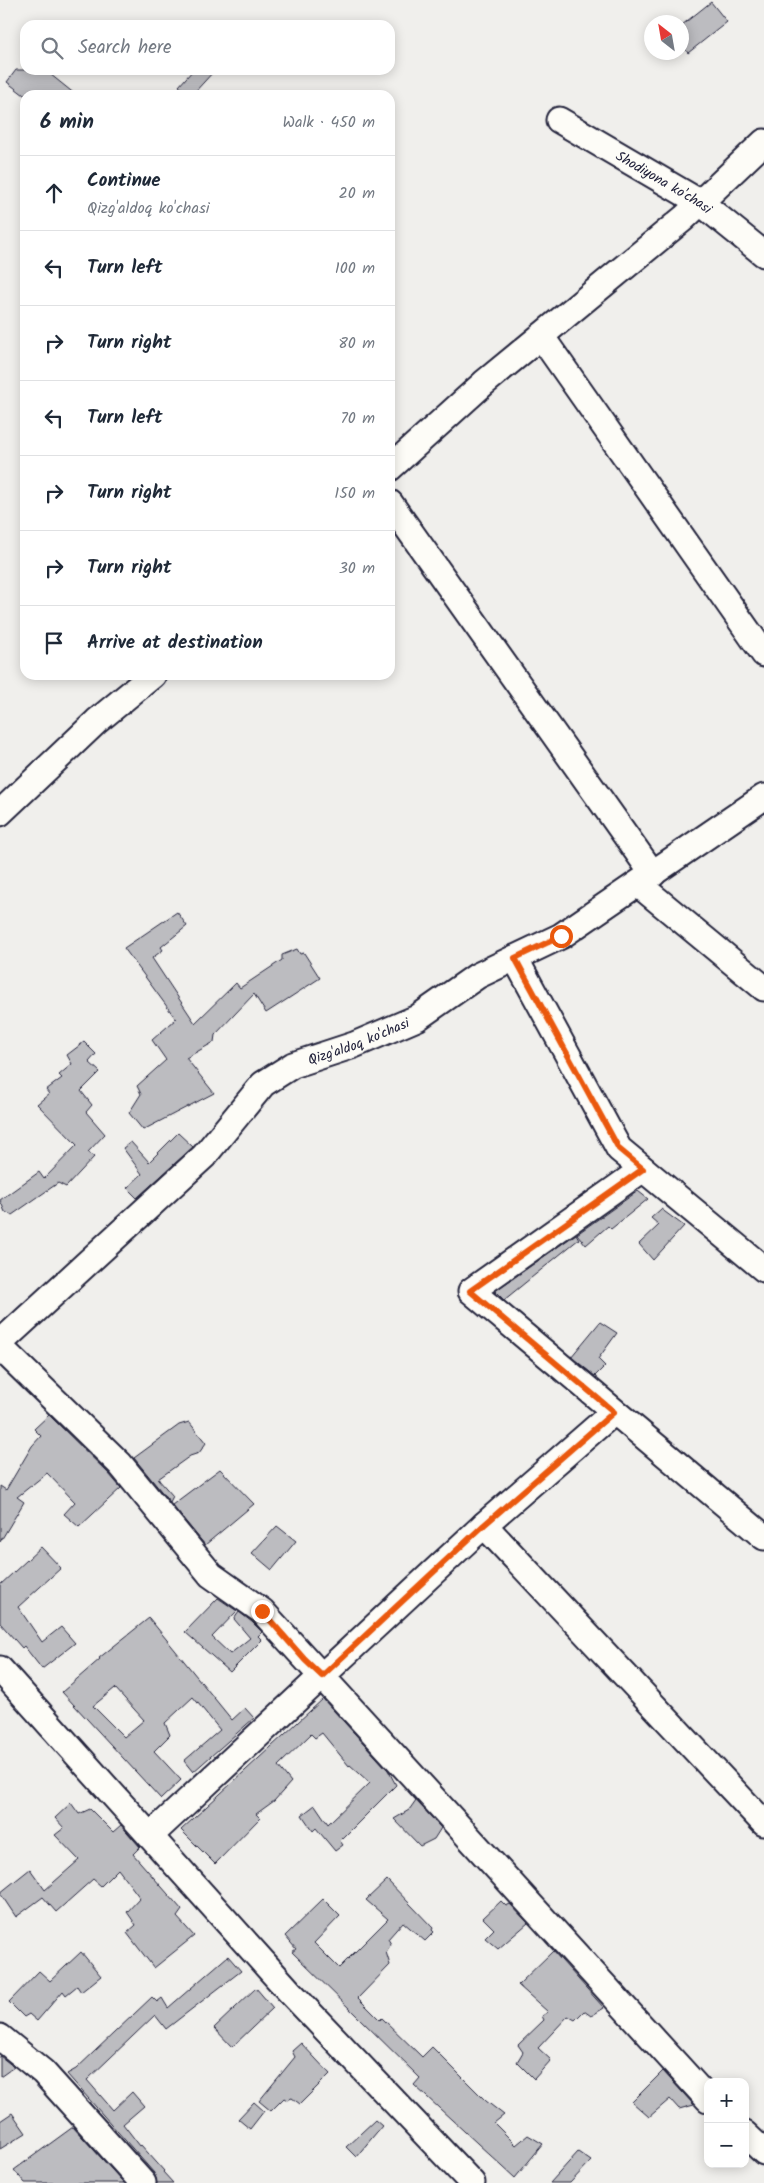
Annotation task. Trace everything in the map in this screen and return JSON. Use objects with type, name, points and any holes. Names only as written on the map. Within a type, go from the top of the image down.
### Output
[{"type":"street","name":"Shodiyona ko'chasi","points":[[559,120],[701,203],[764,254]]},
{"type":"street","points":[[395,463],[484,383],[701,203],[764,142]]},
{"type":"street","points":[[541,336],[764,654]]},
{"type":"street","points":[[395,510],[645,879],[764,988]]},
{"type":"street","points":[[0,813],[97,721],[147,680]]},
{"type":"street","name":"Qizg'aldoq ko'chasi","points":[[0,1343],[204,1156],[263,1084],[293,1065],[354,1045],[417,1018],[477,976],[561,936],[764,797]]},
{"type":"street","points":[[515,958],[619,1149],[764,1269]]},
{"type":"street","points":[[643,1169],[470,1291],[764,1537]]},
{"type":"street","points":[[0,1347],[120,1464],[211,1575],[262,1611],[704,2095]]},
{"type":"street","points":[[150,1836],[484,1525],[614,1412]]},
{"type":"street","points":[[484,1525],[764,1823]]},
{"type":"street","points":[[0,1669],[290,1992],[472,2183]]},
{"type":"street","points":[[0,2037],[43,2072],[143,2183]]},
{"type":"street","points":[[749,2138],[764,2152]]},
{"type":"building","points":[[711,2],[727,22],[689,52],[689,19]]},
{"type":"building","points":[[16,70],[20,70],[20,75],[51,75],[70,90],[20,90],[20,92],[7,82]]},
{"type":"building","points":[[189,75],[210,75],[197,90],[183,90],[179,86]]},
{"type":"building","points":[[177,912],[187,926],[161,947],[163,950],[152,958],[195,1023],[236,983],[240,988],[282,960],[282,955],[297,949],[300,954],[304,953],[320,978],[266,1013],[254,994],[215,1035],[214,1042],[186,1058],[214,1093],[143,1130],[129,1113],[141,1094],[137,1086],[166,1060],[152,1040],[176,1019],[124,948]]},
{"type":"building","points":[[84,1042],[96,1054],[89,1062],[100,1072],[81,1091],[92,1105],[86,1112],[105,1134],[88,1152],[94,1157],[66,1187],[58,1183],[12,1215],[5,1212],[0,1200],[39,1172],[44,1179],[77,1145],[37,1104],[49,1094],[46,1090],[62,1078],[59,1075],[72,1064],[67,1055]]},
{"type":"building","points":[[178,1133],[193,1147],[137,1198],[127,1188],[142,1174],[123,1148],[131,1142],[149,1162]]},
{"type":"building","points":[[638,1191],[648,1199],[611,1229],[608,1226],[586,1245],[577,1234]]},
{"type":"building","points":[[661,1209],[684,1226],[653,1260],[639,1244],[659,1225],[651,1218]]},
{"type":"building","points":[[576,1234],[579,1239],[504,1300],[495,1291]]},
{"type":"building","points":[[600,1322],[617,1333],[598,1359],[605,1366],[595,1376],[571,1357]]},
{"type":"building","points":[[49,1415],[121,1488],[79,1527],[64,1514],[75,1502],[47,1473],[17,1497],[24,1502],[0,1542],[0,1486],[6,1490],[32,1446],[41,1436],[34,1429]]},
{"type":"building","points":[[189,1422],[206,1443],[199,1453],[190,1456],[158,1479],[173,1496],[170,1502],[134,1458],[179,1425]]},
{"type":"building","points":[[220,1469],[254,1504],[205,1545],[172,1505]]},
{"type":"building","points":[[277,1526],[296,1541],[272,1570],[252,1553]]},
{"type":"building","points":[[41,1547],[61,1568],[18,1607],[42,1642],[61,1627],[75,1643],[42,1669],[24,1646],[22,1648],[0,1623],[0,1585]]},
{"type":"building","points":[[218,1598],[237,1611],[212,1637],[230,1654],[250,1638],[234,1619],[239,1612],[262,1632],[258,1636],[262,1640],[230,1672],[185,1632]]},
{"type":"building","points":[[149,1618],[232,1720],[245,1708],[254,1718],[193,1772],[184,1761],[220,1730],[193,1697],[165,1723],[170,1735],[154,1751],[181,1780],[161,1799],[62,1692],[99,1658]],"holes":[[[115,1688],[144,1720],[124,1737],[93,1706]]]},
{"type":"building","points":[[323,1699],[388,1770],[396,1785],[340,1841],[343,1845],[335,1851],[316,1828],[313,1831],[302,1815],[315,1805],[328,1824],[370,1783],[349,1766],[322,1733],[315,1738],[311,1734],[278,1766],[291,1782],[274,1801],[256,1814],[260,1818],[215,1864],[181,1830]]},
{"type":"building","points":[[416,1800],[441,1828],[434,1839],[420,1846],[394,1819],[409,1810]]},
{"type":"building","points":[[71,1803],[79,1814],[90,1809],[113,1832],[121,1825],[140,1847],[133,1854],[182,1910],[177,1917],[194,1936],[154,1968],[127,1933],[136,1925],[127,1912],[140,1898],[118,1869],[101,1886],[93,1879],[56,1912],[43,1897],[16,1917],[0,1893],[30,1869],[45,1890],[79,1860],[55,1835],[64,1828],[55,1818]]},
{"type":"building","points":[[387,1880],[433,1928],[434,1932],[425,1941],[403,1922],[388,1939],[391,1944],[386,1952],[390,1965],[358,1998],[380,2020],[382,2018],[422,2057],[432,2047],[486,2101],[504,2115],[494,2123],[516,2145],[528,2135],[543,2144],[515,2178],[414,2085],[420,2078],[292,1952],[296,1949],[285,1936],[323,1899],[340,1916],[314,1943],[339,1968],[388,1919],[366,1900]]},
{"type":"building","points":[[501,1901],[506,1906],[510,1904],[528,1923],[498,1949],[485,1938],[494,1929],[483,1918]]},
{"type":"building","points":[[553,1951],[604,2008],[591,2016],[584,2011],[575,2020],[568,2016],[538,2048],[551,2060],[534,2079],[517,2062],[523,2052],[518,2045],[544,2020],[542,2016],[548,2012],[518,1985]]},
{"type":"building","points":[[81,1952],[101,1976],[81,1992],[77,1986],[66,1995],[63,1991],[37,2021],[29,2014],[24,2017],[9,2002],[39,1971],[50,1981]]},
{"type":"building","points":[[228,1956],[241,1971],[166,2029],[155,2015],[87,2080],[113,2110],[132,2092],[144,2106],[123,2124],[173,2183],[157,2183],[154,2173],[67,2074],[76,2069],[152,1997],[157,2002],[162,1998],[168,2008]]},
{"type":"building","points":[[256,1988],[273,2008],[232,2047],[214,2028]]},
{"type":"building","points":[[301,2043],[330,2074],[300,2104],[292,2098],[287,2100],[284,2098],[271,2111],[259,2101],[295,2057],[292,2051]]},
{"type":"building","points":[[0,2056],[14,2067],[0,2077]]},
{"type":"building","points":[[663,2071],[694,2105],[679,2109],[670,2099],[649,2117],[632,2102]]},
{"type":"building","points":[[254,2102],[264,2111],[250,2129],[238,2119]]},
{"type":"building","points":[[12,2113],[26,2133],[0,2149],[0,2121]]},
{"type":"building","points":[[375,2120],[382,2126],[356,2157],[346,2147]]},
{"type":"building","points":[[73,2127],[124,2183],[25,2183],[14,2170]]},
{"type":"building","points":[[578,2152],[591,2161],[570,2183],[550,2183]]},
{"type":"route","points":[[262,1611],[305,1660],[322,1676],[484,1525],[614,1412],[470,1291],[643,1169],[619,1149],[515,958],[561,936]]}]
